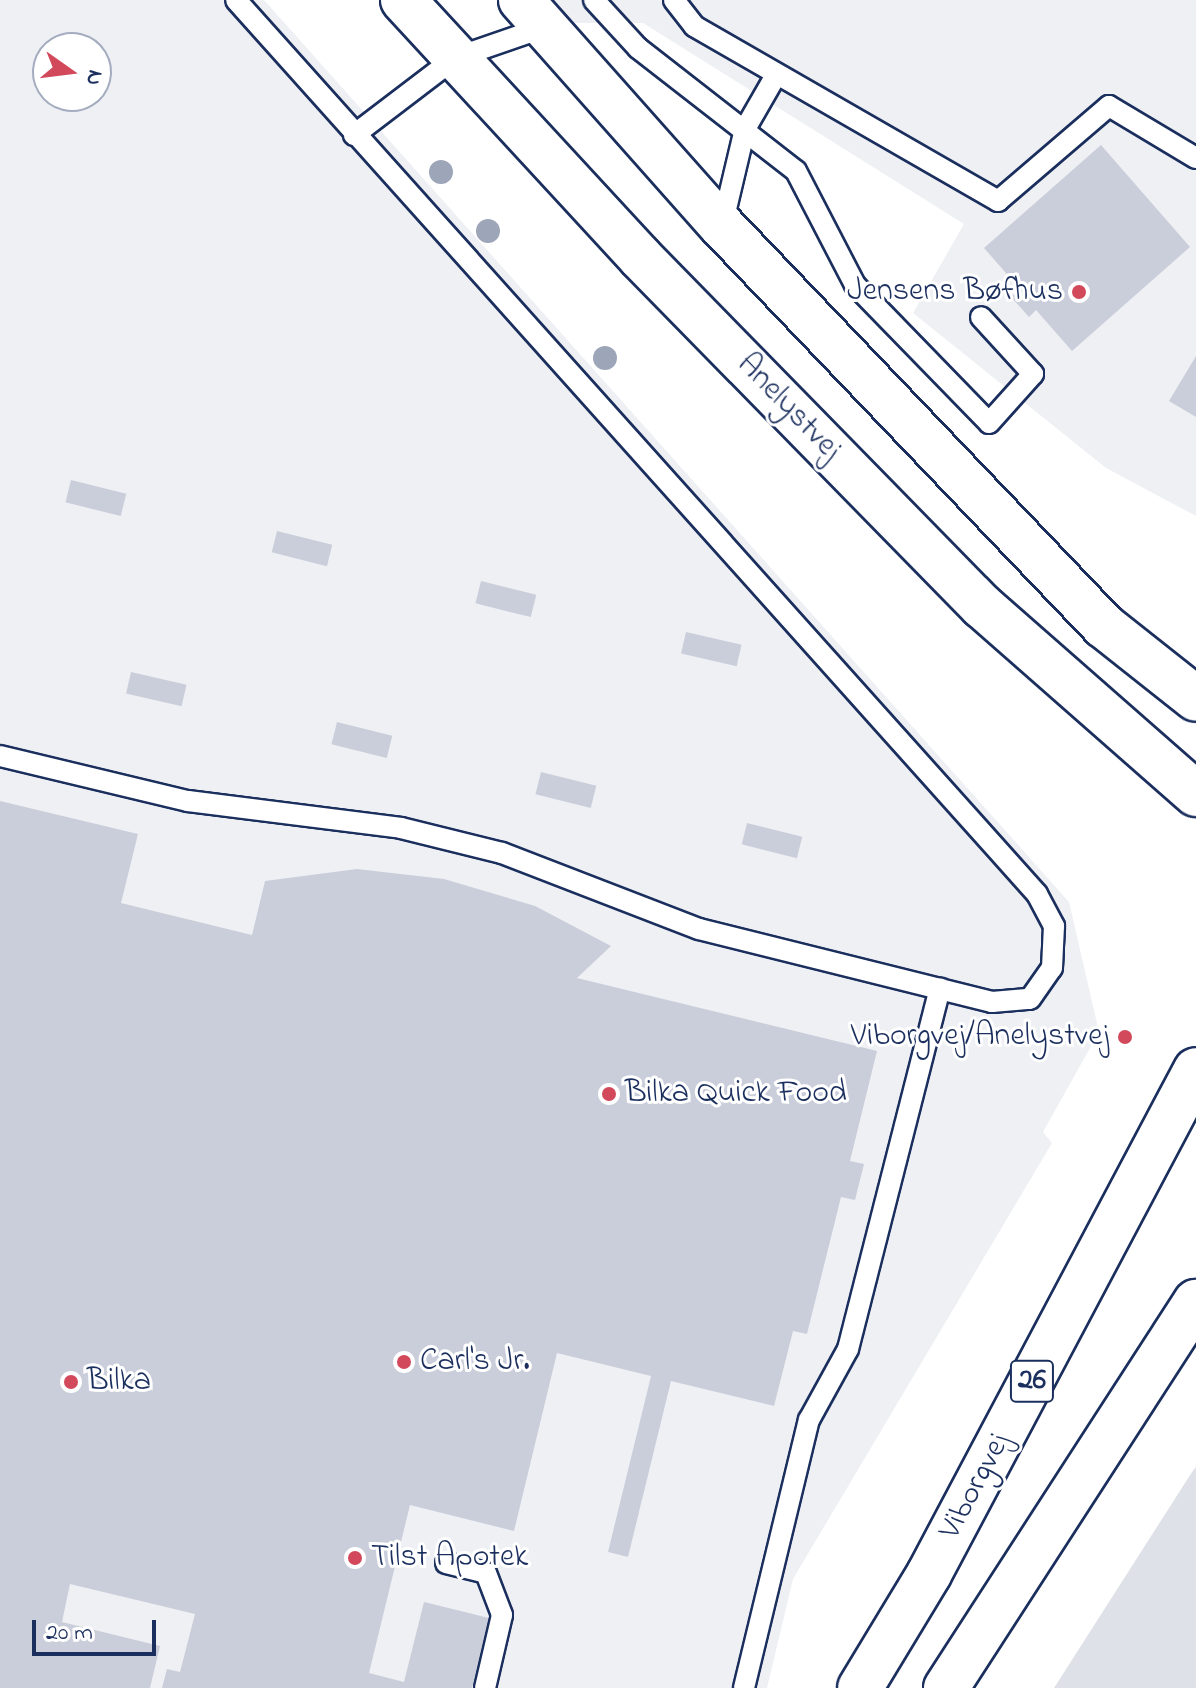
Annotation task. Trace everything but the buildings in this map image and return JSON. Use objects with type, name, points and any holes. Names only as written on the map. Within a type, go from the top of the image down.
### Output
[{"type":"street","name":"Anelystvej","points":[[403,0],[640,257],[982,606],[1196,794]]},
{"type":"street","points":[[532,8],[722,226],[1104,626],[1196,699]]},
{"type":"street","name":"Viborgvej","points":[[860,1688],[943,1548],[1196,1070]]},
{"type":"street","points":[[946,1688],[1196,1302]]},
{"type":"lane","points":[[0,756],[188,801],[401,828],[459,842],[600,888],[699,929],[940,989],[1013,1003],[1044,985],[1056,947],[1054,926],[1037,894],[236,0]]},
{"type":"lane","points":[[594,0],[638,48],[796,171],[855,285],[989,423],[1033,374],[981,317]]},
{"type":"lane","points":[[674,0],[694,26],[998,201],[1109,106],[1196,158]]},
{"type":"lane","points":[[354,135],[455,58],[532,8]]},
{"type":"lane","points":[[722,226],[745,129],[776,75]]},
{"type":"lane","points":[[744,1688],[809,1420],[848,1349],[940,989]]},
{"type":"lane","points":[[446,1563],[486,1573],[502,1615],[485,1688]]},
{"type":"shaded area","points":[[0,0],[264,0],[1069,902],[1099,1032],[1043,1132],[1052,1143],[793,1579],[767,1688],[0,1688]]},
{"type":"shaded area","points":[[537,0],[1196,0],[1196,516],[1106,468],[913,313],[964,224],[643,23],[559,23]]},
{"type":"shaded area","points":[[1196,1467],[1196,1688],[1054,1688],[1192,1472]]},
{"type":"place","name":"Jensens Bøfhus","points":[[1079,292]]},
{"type":"place","name":"Viborgvej/Anelystvej","points":[[1125,1037]]},
{"type":"place","name":"Bilka Quick Food","points":[[609,1094]]},
{"type":"place","name":"Carl's Jr.","points":[[404,1362]]},
{"type":"place","name":"Bilka","points":[[71,1382]]},
{"type":"place","name":"Tilst Apotek","points":[[355,1558]]}]
